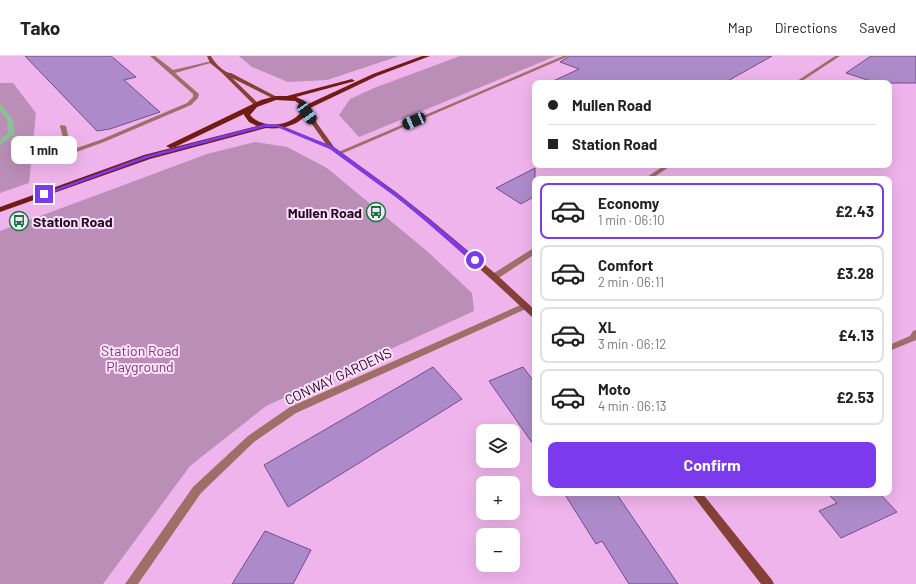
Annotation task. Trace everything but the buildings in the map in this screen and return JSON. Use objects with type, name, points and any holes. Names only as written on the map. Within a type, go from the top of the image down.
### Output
[{"type":"main road","points":[[287,98],[375,75],[427,56]]},
{"type":"main road","points":[[250,109],[247,115],[249,120],[255,124],[278,126],[291,123],[301,118],[307,110],[375,75]]},
{"type":"main road","points":[[147,157],[250,109],[256,104],[276,98],[287,98],[304,102],[307,110]]},
{"type":"main road","points":[[0,210],[147,157],[265,126]]},
{"type":"street","points":[[63,126],[69,153],[102,141],[189,104],[196,97],[196,94],[152,56]]},
{"type":"street","points":[[339,153],[567,56]]},
{"type":"street","points":[[801,80],[838,56]]},
{"type":"street","points":[[172,72],[211,59],[256,104]]},
{"type":"street","points":[[223,71],[276,98]]},
{"type":"street","points":[[307,110],[332,148]]},
{"type":"street","points":[[278,126],[332,148],[339,153],[428,220],[532,312]]},
{"type":"street","points":[[652,176],[664,168]]},
{"type":"street","points":[[494,277],[532,253]]},
{"type":"street","name":"CONWAY GARDENS","points":[[131,584],[197,490],[251,439],[294,410],[525,306]]},
{"type":"street","points":[[892,347],[913,338],[916,333]]},
{"type":"street","points":[[698,496],[768,584]]},
{"type":"green space","points":[[239,56],[399,56],[327,80],[288,82],[252,67]]},
{"type":"green space","points":[[460,56],[556,56],[359,137],[339,115],[350,99],[374,88]]},
{"type":"green space","points":[[0,83],[13,83],[36,113],[29,183],[0,193]]},
{"type":"green space","name":"Station Road Playground","points":[[255,142],[287,147],[327,168],[428,252],[472,293],[474,311],[266,406],[190,466],[103,584],[0,584],[0,231],[207,154]]},
{"type":"waterway","points":[[0,106],[10,120],[12,134],[0,143]]},
{"type":"place","name":"Mullen Road","points":[[376,212]]},
{"type":"place","name":"Station Road","points":[[19,221]]},
{"type":"route","points":[[44,194],[147,157],[265,126],[278,126],[332,148],[406,202],[475,260]]}]
